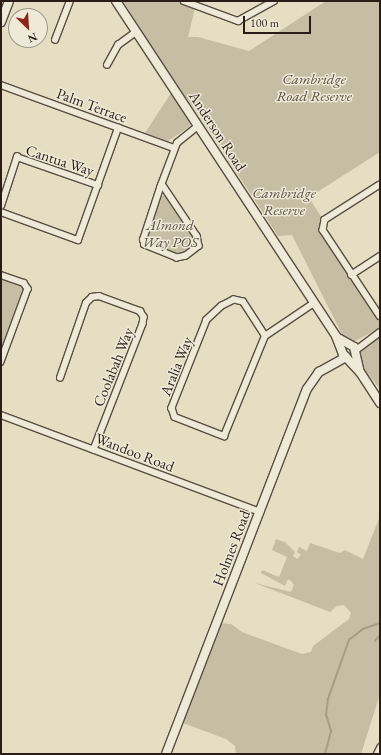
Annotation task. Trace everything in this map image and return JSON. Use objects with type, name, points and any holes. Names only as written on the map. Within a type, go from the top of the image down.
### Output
[{"type":"street","points":[[1,22],[9,1]]},
{"type":"street","points":[[55,40],[70,1]]},
{"type":"street","name":"Anderson Road","points":[[116,1],[314,303],[348,351]]},
{"type":"street","points":[[184,1],[238,22],[274,1]]},
{"type":"street","points":[[107,65],[118,45],[136,32]]},
{"type":"street","name":"Palm Terrace","points":[[1,85],[174,148]]},
{"type":"street","points":[[162,184],[196,236],[199,246],[186,256],[177,258],[146,245],[143,240],[174,148],[179,139],[198,126]]},
{"type":"street","name":"Cantua Way","points":[[1,212],[78,240],[118,128]]},
{"type":"street","name":"Cantua Way","points":[[1,206],[17,156],[98,185]]},
{"type":"street","points":[[380,185],[326,220],[323,230],[380,316]]},
{"type":"street","points":[[352,275],[380,256]]},
{"type":"street","points":[[1,275],[24,283],[28,290],[2,354],[1,362]]},
{"type":"street","name":"Coolabah Way","points":[[60,378],[86,303],[92,297],[99,296],[140,311],[144,317],[143,324],[94,450]]},
{"type":"street","name":"Aralia Way","points":[[234,300],[243,302],[265,336],[224,436],[175,417],[172,408],[207,320],[222,306],[234,300]]},
{"type":"street","points":[[265,336],[314,303]]},
{"type":"street","points":[[380,332],[348,351],[380,403]]},
{"type":"street","name":"Holmes Road","points":[[166,754],[307,389],[319,372],[348,351]]},
{"type":"street","name":"Wandoo Road","points":[[1,415],[260,512]]},
{"type":"street","points":[[377,754],[380,748]]},
{"type":"green space","points":[[123,1],[176,1],[195,8],[188,37],[198,37],[249,51],[326,1],[380,1],[380,152],[311,196],[311,201],[324,221],[321,231],[380,321],[380,328],[353,342],[343,336],[292,235],[278,236],[196,110],[176,85]]},
{"type":"green space","points":[[171,93],[191,123],[189,127],[168,141],[145,133]]},
{"type":"green space","name":"Almond Way POS","points":[[167,193],[197,236],[199,246],[177,258],[149,245],[146,239],[161,197]]},
{"type":"green space","points":[[1,278],[21,285],[24,289],[4,347],[1,348]]},
{"type":"green space","points":[[380,336],[380,389],[363,368],[359,351]]},
{"type":"green space","points":[[380,516],[380,694],[361,754],[236,754],[235,746],[226,739],[183,723],[220,623],[231,624],[242,632],[302,654],[311,652],[313,646],[349,619],[351,613],[344,605],[337,606],[330,612],[255,583],[291,592],[294,585],[288,579],[285,586],[261,573],[262,570],[279,577],[287,557],[272,550],[276,539],[285,542],[295,552],[293,556],[297,559],[301,555],[297,552],[299,547],[307,551],[310,543],[340,553],[345,550],[363,559]]},
{"type":"waterway","points":[[325,754],[331,731],[326,715],[328,699],[349,640],[363,629],[380,623]]},
{"type":"waterway","points":[[375,641],[380,635]]},
{"type":"park label","name":"Cambridge Road Reserve","points":[[314,86]]},
{"type":"park label","name":"Cambridge Reserve","points":[[284,200]]}]
